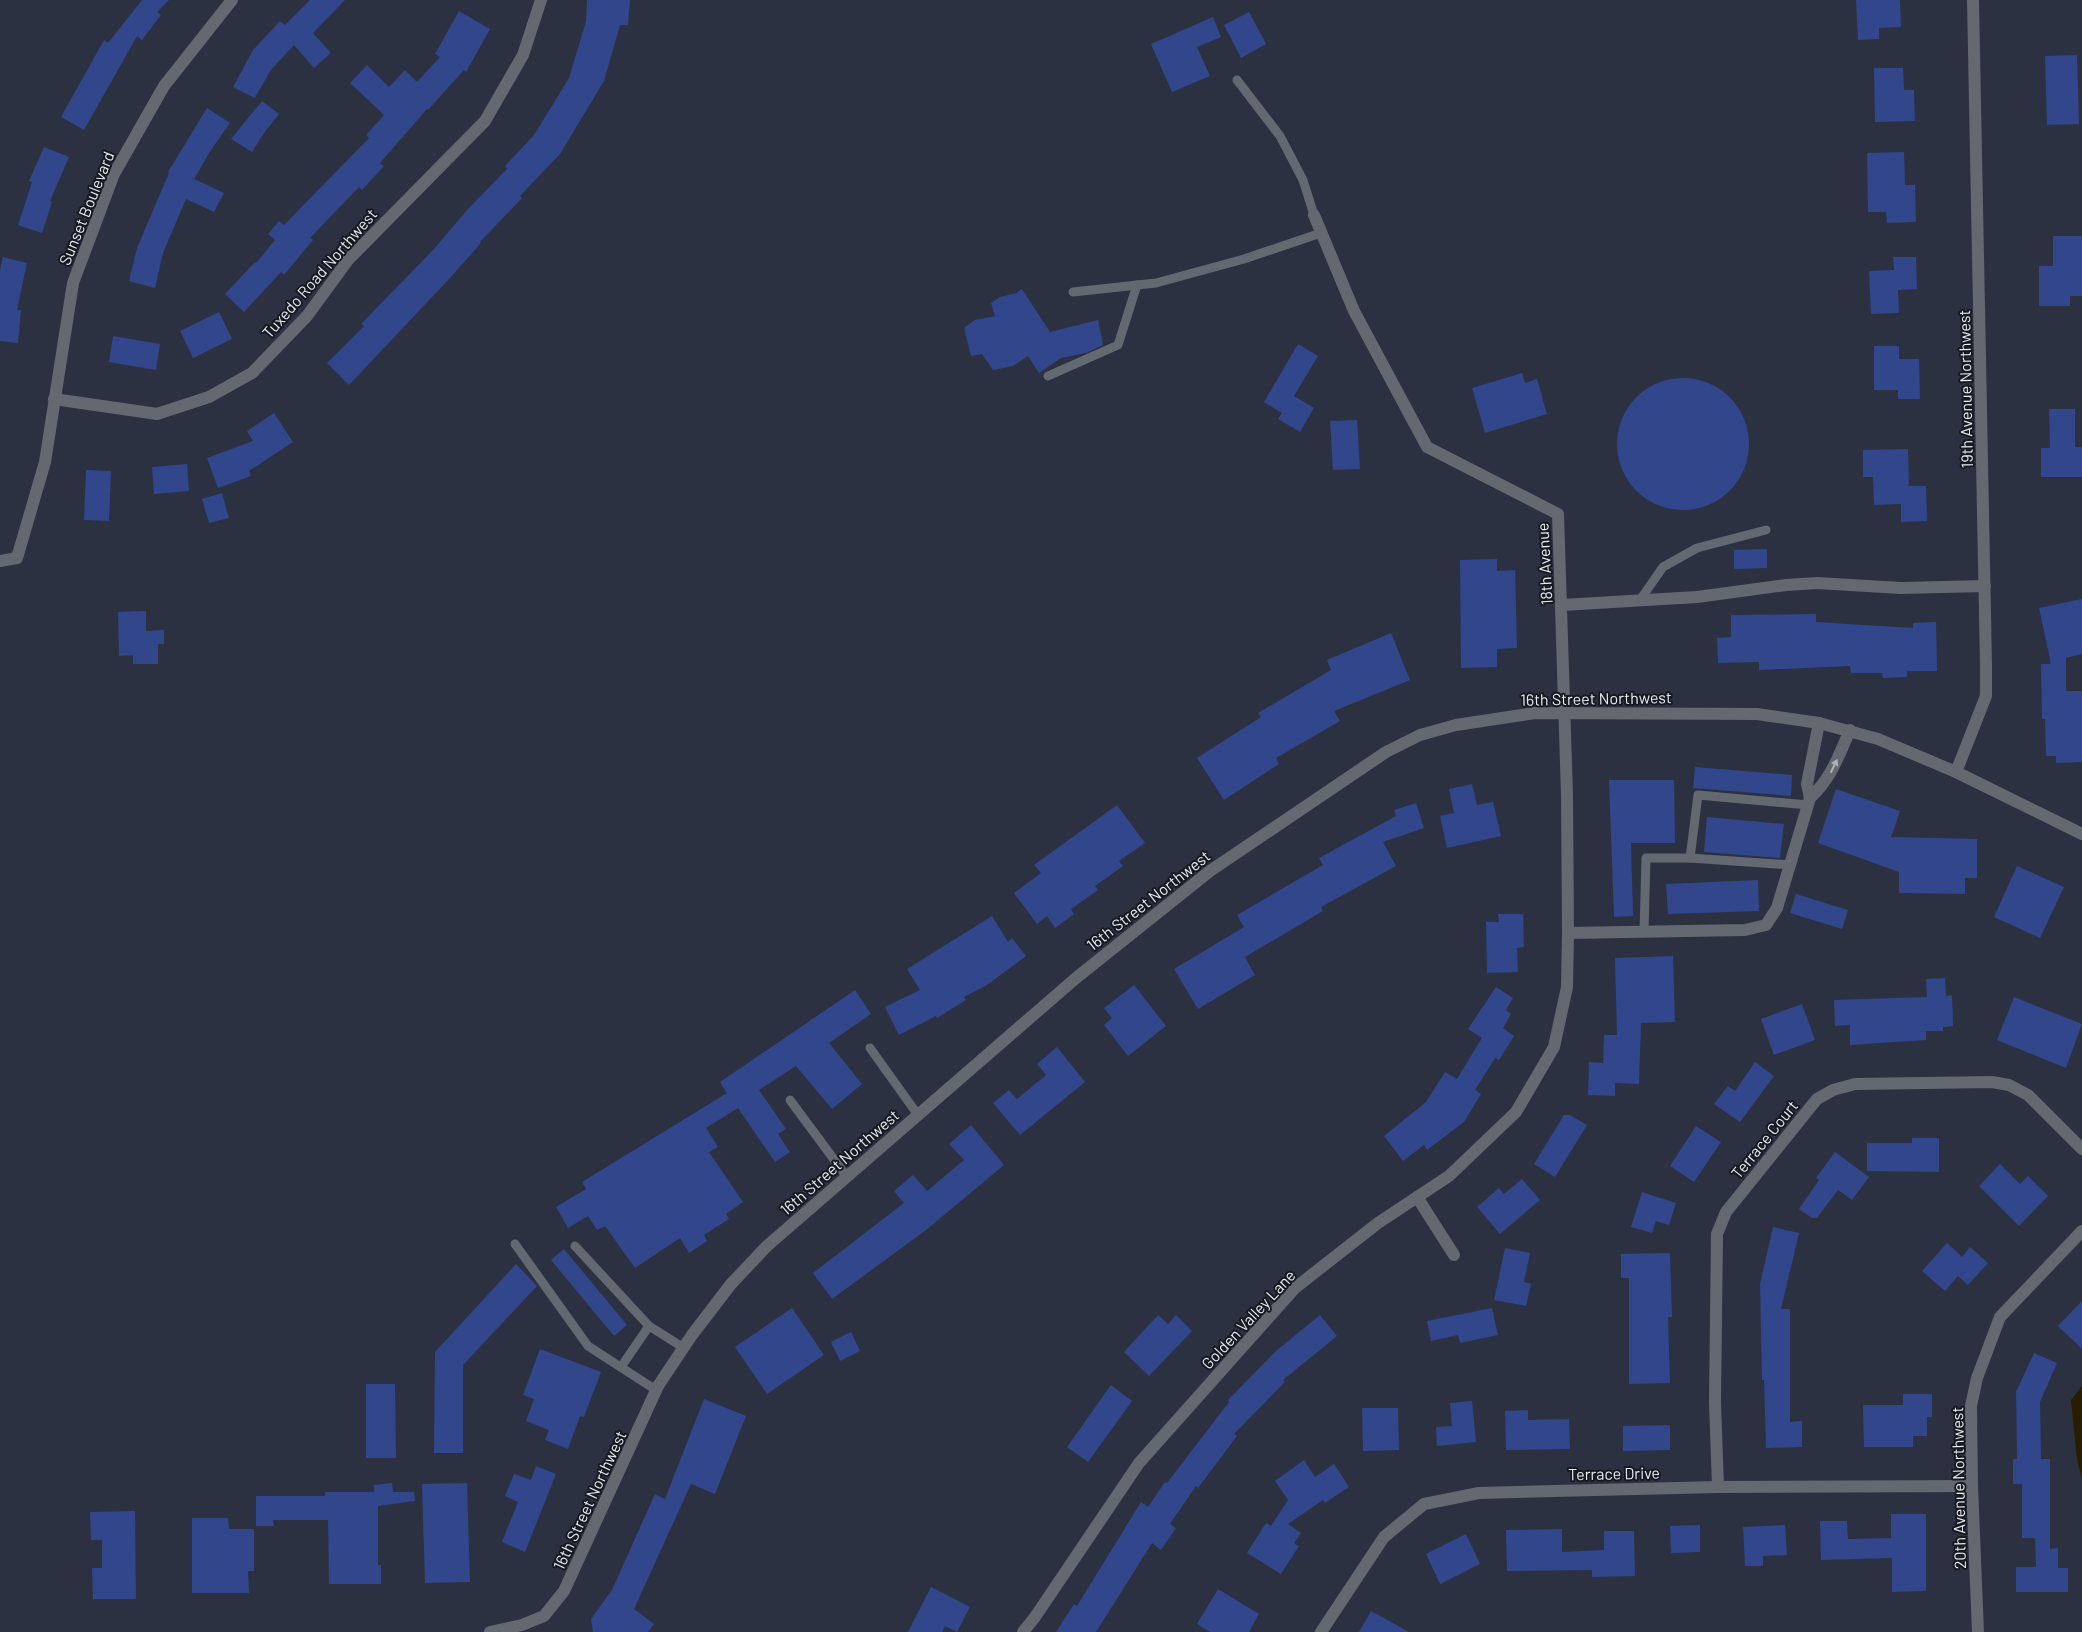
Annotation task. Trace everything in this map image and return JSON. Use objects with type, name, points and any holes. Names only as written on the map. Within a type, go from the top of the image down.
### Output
[{"type":"street","name":"Sunset Boulevard","points":[[0,560],[17,558],[44,462],[73,283],[114,174],[164,86],[232,0]]},
{"type":"street","name":"Tuxedo Road Northwest","points":[[54,399],[158,414],[209,397],[252,373],[307,316],[348,260],[485,121],[523,56],[541,0]]},
{"type":"street","name":"19th Avenue Northwest","points":[[1956,772],[1986,696],[1973,0]]},
{"type":"street","name":"18th Avenue","points":[[1314,216],[1354,311],[1427,447],[1558,514],[1565,713],[1567,987]]},
{"type":"street","points":[[1562,605],[1697,597],[1794,584],[1817,583],[1901,588],[1985,586]]},
{"type":"street","name":"16th Street Northwest","points":[[490,1632],[522,1625],[544,1616],[564,1591],[656,1390],[731,1284],[767,1246],[1076,978],[1210,871],[1386,752],[1420,735],[1456,725],[1535,714],[1757,714],[1819,723],[1878,739],[1956,772],[2082,834]]},
{"type":"street","points":[[1568,933],[1745,930],[1766,925],[1777,908],[1809,801],[1807,784],[1819,723]]},
{"type":"street","points":[[1809,801],[1821,788],[1833,770],[1850,730]]},
{"type":"street","name":"Golden Valley Lane","points":[[1023,1632],[1139,1463],[1296,1288],[1378,1223],[1449,1176],[1516,1112],[1554,1047],[1567,987]]},
{"type":"street","name":"Terrace Court","points":[[1718,1487],[1715,1403],[1717,1234],[1726,1212],[1817,1099],[1833,1090],[1855,1084],[1992,1082],[2008,1085],[2028,1095],[2082,1149]]},
{"type":"street","points":[[1417,1197],[1454,1255]]},
{"type":"street","name":"20th Avenue Northwest","points":[[1978,1632],[1972,1486],[1972,1406],[1977,1378],[2000,1317],[2082,1231]]},
{"type":"street","name":"Terrace Drive","points":[[1321,1632],[1384,1538],[1424,1504],[1479,1493],[1718,1487],[1972,1486]]},
{"type":"lane","points":[[1238,80],[1280,136],[1303,180],[1314,216]]},
{"type":"lane","points":[[1073,292],[1156,283],[1244,259],[1321,233]]},
{"type":"lane","points":[[1048,376],[1118,345],[1138,285]]},
{"type":"lane","points":[[1640,600],[1663,567],[1696,548],[1766,530]]},
{"type":"lane","points":[[1690,858],[1698,795],[1809,801]]},
{"type":"lane","points":[[1644,931],[1646,858],[1690,858],[1791,865]]},
{"type":"lane","points":[[870,1048],[918,1115]]},
{"type":"lane","points":[[790,1100],[847,1177]]},
{"type":"lane","points":[[515,1244],[588,1346],[656,1390]]},
{"type":"lane","points":[[576,1246],[649,1326],[684,1348]]},
{"type":"lane","points":[[621,1367],[649,1326]]},
{"type":"shaded area","points":[[2082,1386],[2082,1479],[2077,1459],[2071,1400]]},
{"type":"building","points":[[142,0],[169,0],[157,12],[161,15],[142,40],[137,36],[84,130],[61,117],[104,40],[108,43]]},
{"type":"building","points":[[310,0],[345,0],[313,33],[331,53],[314,68],[294,45],[270,71],[255,98],[233,87],[253,50],[280,21],[285,25]]},
{"type":"building","points":[[587,0],[630,0],[628,25],[620,25],[604,81],[560,154],[520,196],[522,198],[480,242],[450,278],[349,385],[327,363],[364,326],[361,324],[434,249],[467,210],[507,169],[505,166],[534,135],[569,78],[586,21]]},
{"type":"building","points":[[1856,0],[1900,0],[1901,27],[1879,28],[1879,39],[1858,40]]},
{"type":"building","points":[[459,11],[490,29],[466,72],[464,70],[427,109],[380,163],[384,166],[362,190],[359,187],[310,238],[313,240],[284,275],[281,272],[244,312],[225,294],[256,263],[275,240],[268,234],[279,221],[284,225],[369,138],[366,135],[384,115],[350,83],[367,65],[389,87],[405,70],[417,82],[440,57],[435,54]]},
{"type":"building","points":[[1249,12],[1266,44],[1241,58],[1224,25]]},
{"type":"building","points":[[1213,17],[1221,37],[1197,47],[1210,76],[1172,92],[1151,44]]},
{"type":"building","points":[[2077,55],[2079,124],[2047,125],[2045,56]]},
{"type":"building","points":[[1874,68],[1903,68],[1904,90],[1914,90],[1915,121],[1875,122]]},
{"type":"building","points":[[262,101],[279,114],[252,152],[231,139]]},
{"type":"building","points":[[207,108],[230,123],[194,179],[224,193],[214,212],[186,199],[163,253],[155,288],[129,281],[137,248],[168,172]]},
{"type":"building","points":[[44,147],[69,157],[50,201],[52,202],[42,233],[18,225],[32,182],[29,181]]},
{"type":"building","points":[[1904,152],[1905,185],[1915,185],[1916,222],[1887,223],[1886,212],[1868,212],[1867,153]]},
{"type":"building","points":[[2053,236],[2082,236],[2082,296],[2070,296],[2070,306],[2039,306],[2039,266],[2053,266]]},
{"type":"building","points":[[3,257],[27,263],[17,310],[21,310],[18,343],[0,341],[0,270]]},
{"type":"building","points":[[1893,257],[1916,257],[1917,289],[1898,290],[1899,313],[1871,314],[1869,271],[1894,270]]},
{"type":"building","points":[[1022,289],[1050,332],[1098,320],[1103,345],[1086,353],[1061,358],[1039,373],[1028,356],[1013,366],[993,370],[982,354],[971,356],[964,328],[975,320],[995,316],[991,303],[1000,297],[1016,293]]},
{"type":"building","points":[[219,312],[232,339],[193,358],[180,331]]},
{"type":"building","points":[[113,336],[160,344],[156,370],[109,362]]},
{"type":"building","points":[[1298,344],[1318,356],[1294,396],[1314,408],[1300,432],[1278,419],[1282,413],[1264,402]]},
{"type":"building","points":[[1874,346],[1899,346],[1899,359],[1919,359],[1920,399],[1898,399],[1898,390],[1874,390]]},
{"type":"building","points":[[1522,373],[1525,383],[1537,379],[1547,414],[1485,433],[1472,388]]},
{"type":"building","points":[[1683,378],[1708,383],[1719,389],[1729,398],[1738,408],[1744,419],[1749,444],[1744,469],[1738,480],[1729,490],[1719,499],[1708,505],[1683,510],[1658,505],[1647,499],[1637,490],[1628,480],[1622,469],[1617,444],[1622,419],[1628,408],[1637,398],[1647,389],[1658,383]]},
{"type":"building","points":[[2049,409],[2075,409],[2075,447],[2082,447],[2082,477],[2041,477],[2041,448],[2050,448]]},
{"type":"building","points":[[274,413],[293,442],[249,471],[251,476],[218,488],[207,458],[253,441],[247,431]]},
{"type":"building","points":[[1357,420],[1360,469],[1333,470],[1330,421]]},
{"type":"building","points":[[1908,449],[1909,486],[1926,486],[1927,521],[1901,522],[1901,504],[1874,505],[1873,477],[1863,477],[1863,450]]},
{"type":"building","points":[[187,464],[189,491],[154,494],[152,467]]},
{"type":"building","points":[[86,470],[111,471],[109,521],[84,520]]},
{"type":"building","points":[[222,493],[229,518],[209,523],[202,499]]},
{"type":"building","points":[[1767,549],[1767,568],[1734,569],[1734,550]]},
{"type":"building","points":[[1497,559],[1497,571],[1515,570],[1517,648],[1497,649],[1497,667],[1461,668],[1460,560]]},
{"type":"building","points":[[2082,599],[2082,654],[2066,658],[2066,691],[2082,691],[2082,762],[2056,763],[2056,756],[2046,756],[2045,719],[2042,719],[2041,664],[2051,664],[2039,608]]},
{"type":"building","points":[[146,611],[146,631],[164,630],[164,644],[158,644],[158,664],[133,664],[133,655],[119,656],[118,612]]},
{"type":"building","points":[[1816,614],[1816,622],[1913,628],[1913,623],[1936,622],[1937,671],[1907,671],[1907,677],[1883,678],[1882,673],[1851,673],[1850,666],[1759,670],[1759,662],[1718,663],[1717,638],[1731,637],[1731,615]]},
{"type":"building","points":[[1391,633],[1410,680],[1334,711],[1340,721],[1276,758],[1279,764],[1224,800],[1197,758],[1261,717],[1258,713],[1331,670],[1327,660]]},
{"type":"building","points":[[1695,767],[1792,775],[1791,796],[1693,788]]},
{"type":"building","points":[[1609,780],[1674,780],[1675,843],[1631,843],[1633,916],[1614,917]]},
{"type":"building","points":[[1472,784],[1477,805],[1493,802],[1501,836],[1447,848],[1440,816],[1454,813],[1449,789]]},
{"type":"building","points":[[1836,789],[1900,811],[1891,837],[1977,839],[1977,878],[1965,878],[1965,894],[1899,893],[1899,872],[1818,843]]},
{"type":"building","points":[[1416,803],[1424,828],[1383,842],[1396,866],[1321,907],[1323,911],[1245,957],[1255,975],[1198,1009],[1174,969],[1244,927],[1237,915],[1323,865],[1319,858],[1396,816],[1394,810]]},
{"type":"building","points":[[1117,805],[1145,843],[1119,861],[1123,866],[1095,886],[1098,890],[1071,909],[1074,914],[1055,928],[1047,916],[1037,924],[1014,893],[1041,873],[1034,865]]},
{"type":"building","points":[[1707,817],[1784,824],[1780,858],[1704,852]]},
{"type":"building","points":[[2017,866],[2064,887],[2040,938],[1994,917]]},
{"type":"building","points":[[1758,880],[1759,911],[1668,914],[1666,884]]},
{"type":"building","points":[[1796,894],[1848,910],[1842,929],[1790,913]]},
{"type":"building","points":[[1498,914],[1523,914],[1524,947],[1517,948],[1518,972],[1487,973],[1486,922],[1499,922]]},
{"type":"building","points":[[992,916],[1008,942],[1012,938],[1026,956],[987,985],[964,997],[966,1000],[937,1018],[936,1016],[899,1035],[885,1007],[920,990],[907,969]]},
{"type":"building","points":[[1673,956],[1675,1022],[1641,1023],[1639,1084],[1615,1083],[1615,1096],[1588,1095],[1589,1062],[1603,1063],[1604,1035],[1617,1035],[1615,958]]},
{"type":"building","points":[[1945,978],[1946,996],[1952,995],[1953,1026],[1943,1027],[1943,1031],[1926,1031],[1926,1040],[1850,1045],[1850,1025],[1835,1026],[1834,1000],[1927,997],[1926,979]]},
{"type":"building","points":[[1134,985],[1166,1026],[1128,1056],[1104,1025],[1112,1018],[1104,1008]]},
{"type":"building","points":[[1496,987],[1513,998],[1506,1010],[1511,1014],[1503,1028],[1514,1036],[1499,1060],[1495,1058],[1475,1090],[1481,1094],[1464,1122],[1427,1150],[1424,1145],[1403,1161],[1384,1136],[1426,1102],[1445,1072],[1457,1079],[1482,1038],[1468,1029]]},
{"type":"building","points":[[855,990],[871,1014],[829,1043],[862,1084],[832,1109],[796,1066],[759,1090],[786,1129],[778,1134],[790,1152],[775,1162],[738,1108],[706,1128],[718,1147],[709,1152],[743,1202],[726,1214],[729,1219],[704,1235],[707,1241],[689,1253],[680,1238],[635,1268],[605,1226],[597,1230],[588,1216],[568,1228],[556,1207],[586,1189],[582,1182],[727,1093],[720,1082]]},
{"type":"building","points":[[2014,997],[2082,1024],[2066,1068],[1997,1040]]},
{"type":"building","points":[[1802,1004],[1815,1040],[1774,1055],[1761,1019]]},
{"type":"building","points":[[1057,1047],[1085,1082],[1020,1135],[993,1103],[1009,1090],[1017,1099],[1046,1075],[1037,1064]]},
{"type":"building","points":[[1755,1062],[1774,1076],[1740,1122],[1714,1104],[1728,1086],[1735,1091]]},
{"type":"building","points":[[1564,1115],[1570,1115],[1587,1125],[1555,1177],[1534,1164]]},
{"type":"building","points":[[971,1125],[1004,1165],[926,1230],[832,1299],[813,1273],[904,1203],[894,1191],[913,1175],[927,1191],[964,1160],[949,1144]]},
{"type":"building","points":[[1696,1126],[1721,1142],[1694,1182],[1670,1166]]},
{"type":"building","points":[[1912,1138],[1939,1138],[1939,1172],[1867,1171],[1867,1143],[1912,1143]]},
{"type":"building","points":[[1835,1152],[1869,1177],[1852,1200],[1838,1190],[1817,1218],[1812,1218],[1799,1209],[1819,1180],[1816,1178]]},
{"type":"building","points":[[2000,1164],[2020,1184],[2028,1176],[2048,1196],[2019,1226],[1979,1186]]},
{"type":"building","points":[[1522,1179],[1540,1200],[1500,1234],[1477,1207],[1499,1188],[1504,1194]]},
{"type":"building","points":[[1642,1192],[1676,1203],[1669,1225],[1656,1221],[1652,1233],[1631,1227]]},
{"type":"building","points":[[1773,1227],[1799,1233],[1781,1309],[1790,1309],[1790,1422],[1802,1421],[1802,1447],[1766,1448],[1764,1380],[1762,1380],[1760,1284]]},
{"type":"building","points":[[1947,1243],[1962,1257],[1970,1247],[1988,1263],[1968,1285],[1958,1276],[1945,1291],[1922,1271]]},
{"type":"building","points":[[1505,1248],[1530,1253],[1524,1282],[1531,1284],[1526,1306],[1494,1300]]},
{"type":"building","points":[[564,1249],[627,1325],[614,1336],[551,1260]]},
{"type":"building","points":[[1670,1253],[1672,1317],[1668,1317],[1670,1383],[1629,1384],[1629,1278],[1621,1278],[1621,1254]]},
{"type":"building","points":[[516,1264],[537,1286],[463,1365],[463,1453],[434,1453],[435,1352]]},
{"type":"building","points":[[2082,1301],[2082,1349],[2058,1326]]},
{"type":"building","points":[[792,1308],[824,1355],[767,1394],[735,1347]]},
{"type":"building","points":[[1492,1308],[1498,1335],[1460,1343],[1458,1335],[1431,1341],[1427,1321]]},
{"type":"building","points":[[1158,1315],[1168,1324],[1176,1315],[1192,1331],[1149,1376],[1124,1352]]},
{"type":"building","points":[[1320,1315],[1337,1336],[1283,1380],[1285,1382],[1234,1434],[1237,1436],[1198,1488],[1196,1486],[1170,1524],[1176,1528],[1161,1550],[1152,1543],[1096,1632],[1056,1632],[1074,1604],[1077,1606],[1141,1502],[1148,1507],[1165,1482],[1167,1483],[1229,1402],[1228,1400],[1276,1351]]},
{"type":"building","points":[[851,1332],[860,1351],[840,1361],[831,1342]]},
{"type":"building","points":[[540,1349],[601,1372],[584,1417],[580,1416],[568,1449],[545,1440],[549,1430],[526,1421],[534,1399],[523,1395]]},
{"type":"building","points":[[2034,1353],[2057,1363],[2040,1402],[2041,1459],[2050,1459],[2050,1549],[2058,1548],[2058,1568],[2068,1568],[2068,1592],[2016,1592],[2016,1567],[2036,1567],[2035,1538],[2022,1538],[2022,1484],[2013,1484],[2013,1459],[2017,1459],[2016,1392]]},
{"type":"building","points":[[366,1384],[395,1384],[396,1458],[366,1458]]},
{"type":"building","points":[[1111,1385],[1132,1401],[1088,1462],[1067,1447]]},
{"type":"building","points":[[1903,1394],[1932,1394],[1932,1417],[1927,1417],[1927,1436],[1913,1436],[1913,1447],[1864,1447],[1863,1405],[1903,1405]]},
{"type":"building","points":[[704,1399],[746,1416],[715,1494],[691,1484],[634,1609],[654,1624],[648,1632],[593,1632],[591,1619],[612,1590],[655,1494],[665,1499]]},
{"type":"building","points":[[1472,1401],[1476,1442],[1437,1446],[1436,1427],[1452,1426],[1450,1403]]},
{"type":"building","points":[[1362,1408],[1398,1408],[1399,1450],[1363,1451]]},
{"type":"building","points":[[1528,1410],[1528,1420],[1569,1419],[1570,1449],[1506,1450],[1505,1411]]},
{"type":"building","points":[[1670,1425],[1670,1450],[1623,1451],[1623,1426]]},
{"type":"building","points":[[1304,1460],[1315,1477],[1334,1464],[1349,1487],[1325,1503],[1323,1500],[1288,1524],[1301,1533],[1294,1543],[1299,1546],[1281,1574],[1247,1553],[1266,1523],[1271,1526],[1288,1500],[1275,1481]]},
{"type":"building","points":[[536,1466],[556,1474],[525,1552],[502,1542],[518,1502],[505,1496],[514,1474],[531,1480]]},
{"type":"building","points":[[392,1483],[393,1492],[414,1492],[415,1501],[378,1506],[378,1565],[381,1565],[381,1584],[329,1584],[328,1520],[273,1520],[274,1526],[256,1526],[256,1496],[325,1496],[325,1492],[374,1492],[374,1485]]},
{"type":"building","points":[[467,1483],[470,1582],[425,1583],[422,1484]]},
{"type":"building","points":[[135,1511],[136,1599],[93,1599],[92,1568],[102,1568],[102,1540],[91,1540],[90,1512]]},
{"type":"building","points":[[1891,1514],[1926,1514],[1926,1591],[1892,1592],[1892,1558],[1821,1560],[1820,1521],[1847,1521],[1848,1539],[1891,1538]]},
{"type":"building","points":[[192,1518],[228,1518],[229,1529],[254,1529],[254,1571],[248,1571],[249,1593],[192,1593]]},
{"type":"building","points":[[1700,1525],[1700,1552],[1671,1553],[1670,1526]]},
{"type":"building","points":[[1785,1525],[1787,1555],[1763,1556],[1763,1566],[1745,1566],[1743,1527]]},
{"type":"building","points":[[1562,1529],[1562,1552],[1604,1550],[1604,1531],[1634,1531],[1635,1576],[1592,1577],[1592,1570],[1507,1571],[1506,1530]]},
{"type":"building","points":[[1466,1534],[1480,1564],[1440,1584],[1426,1554]]},
{"type":"building","points":[[931,1587],[970,1607],[957,1632],[945,1626],[942,1632],[908,1632]]},
{"type":"building","points":[[1218,1589],[1259,1614],[1249,1632],[1210,1632],[1197,1624]]},
{"type":"building","points":[[1371,1611],[1409,1632],[1359,1632]]}]
